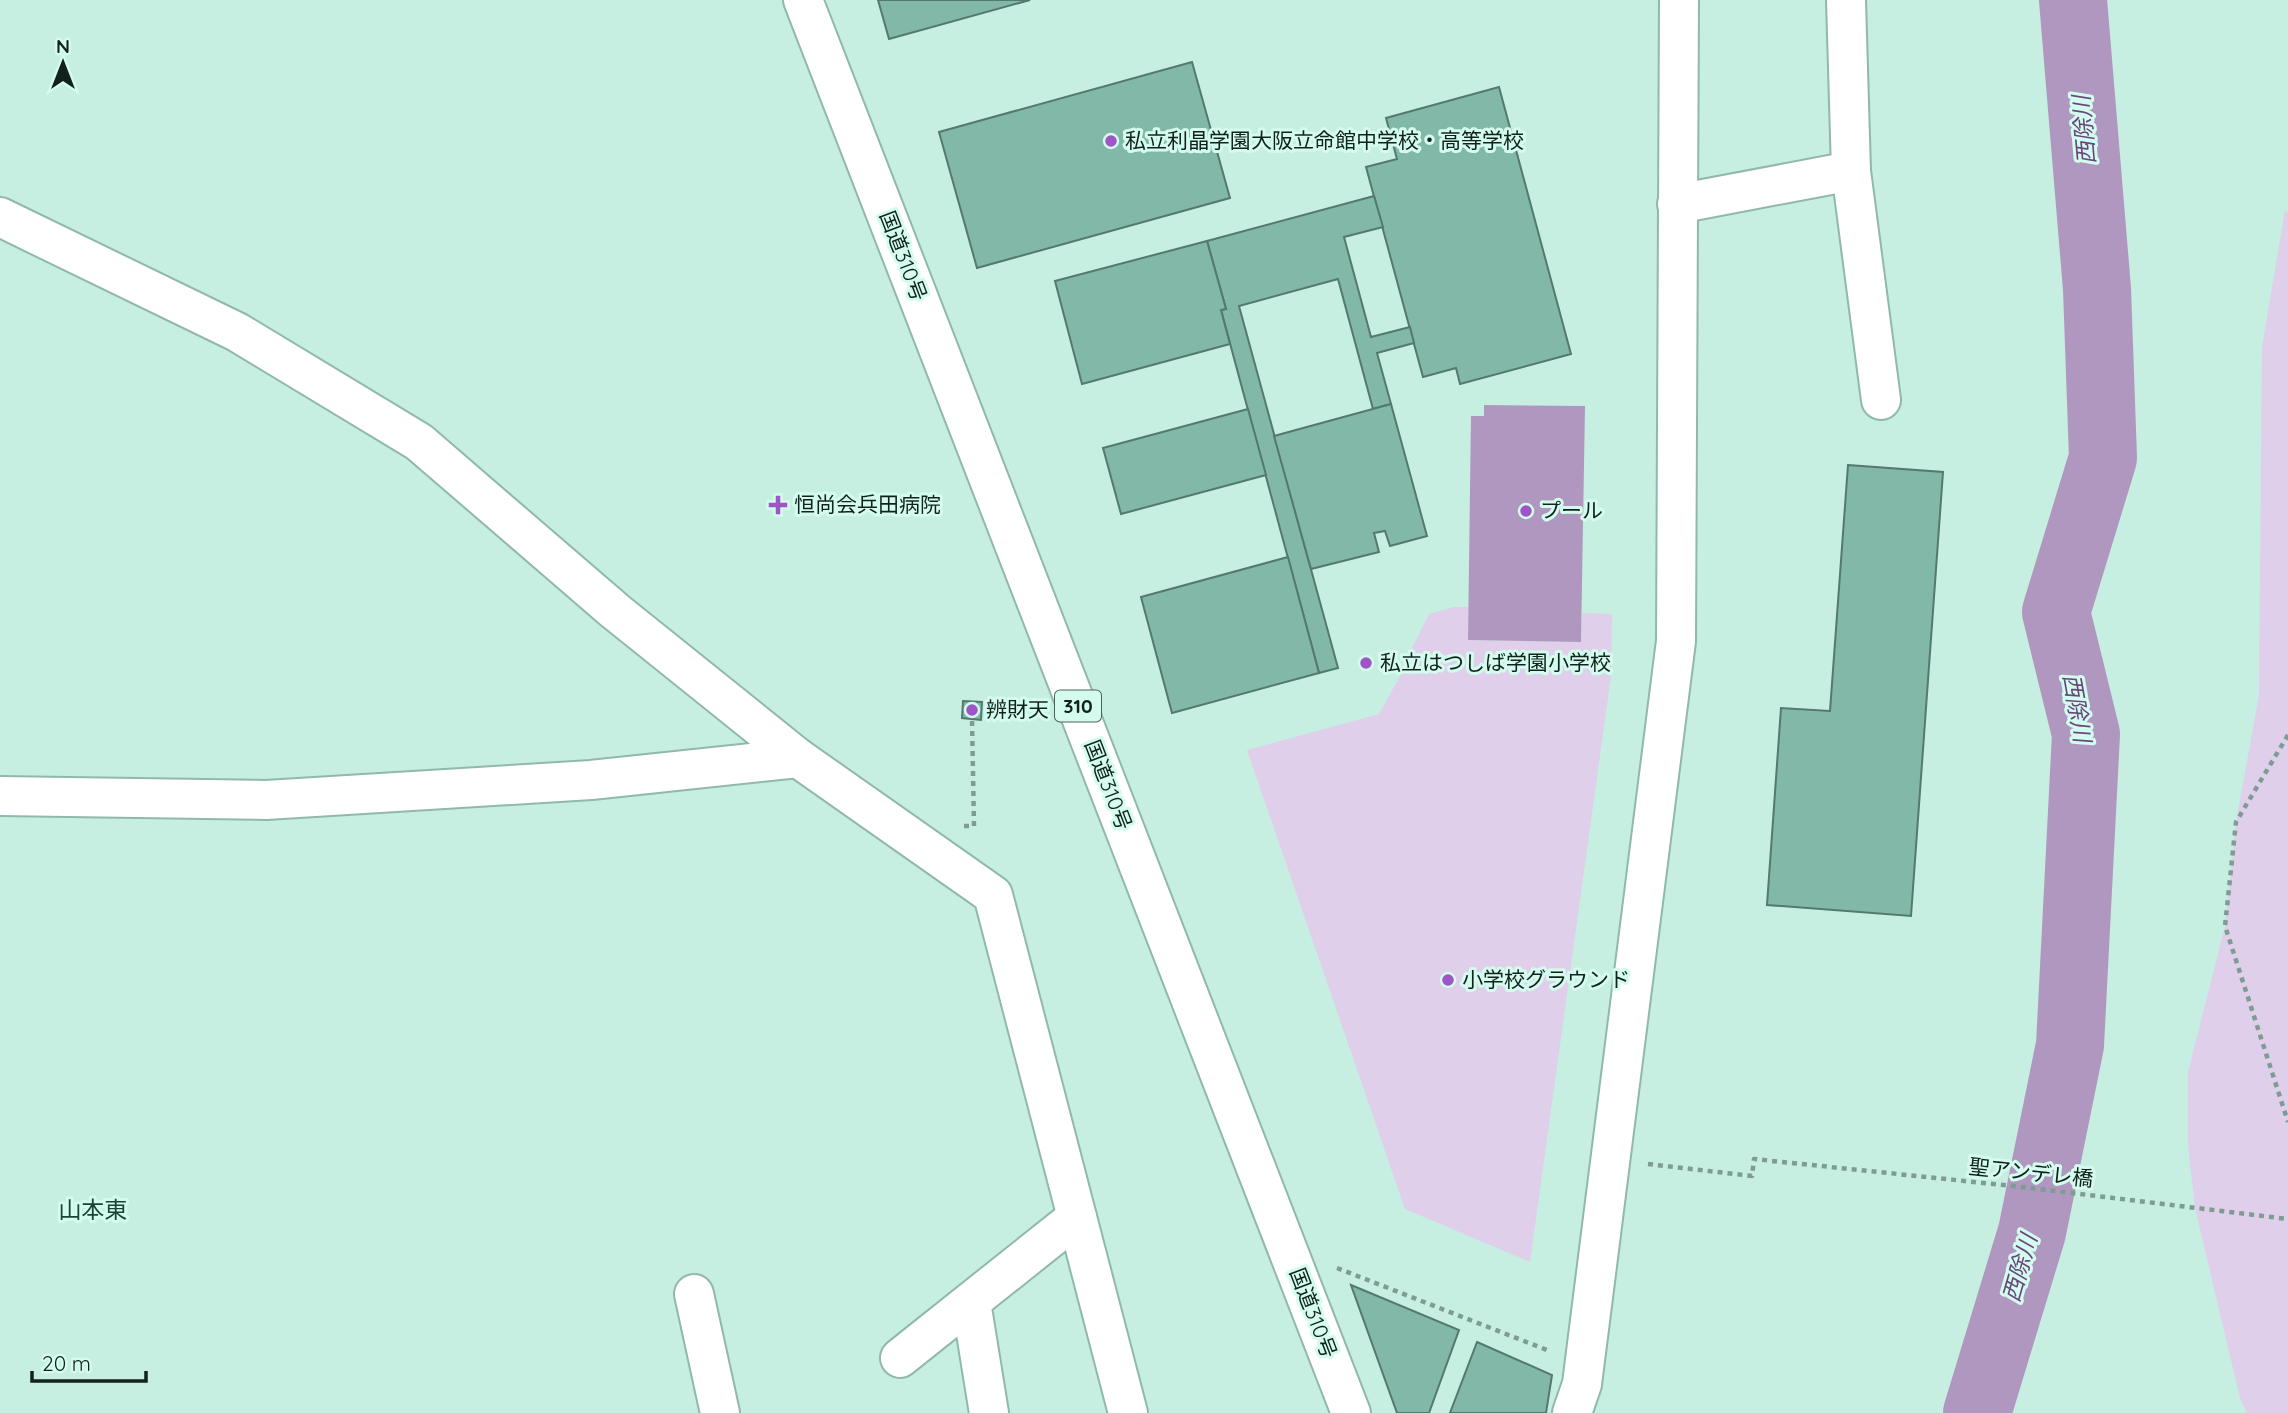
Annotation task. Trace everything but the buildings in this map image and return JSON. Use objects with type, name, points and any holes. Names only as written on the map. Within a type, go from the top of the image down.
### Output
[{"type":"main road","name":"国道310号","points":[[803,0],[1351,1413]]},
{"type":"main road","points":[[1572,1413],[1582,1384],[1676,641],[1679,0]]},
{"type":"main road","points":[[1846,0],[1851,171],[1881,400]]},
{"type":"main road","points":[[1677,204],[1851,171]]},
{"type":"main road","points":[[0,217],[237,332],[419,442],[615,611],[798,758],[993,895],[1128,1413]]},
{"type":"main road","points":[[0,796],[266,800],[591,780],[798,758]]},
{"type":"main road","points":[[900,1358],[1077,1217]]},
{"type":"main road","points":[[694,1294],[720,1413]]},
{"type":"main road","points":[[971,1302],[989,1413]]},
{"type":"path","points":[[972,719],[974,825]]},
{"type":"path","points":[[2288,734],[2236,822],[2225,926],[2288,1122]]},
{"type":"path","name":"聖アンデレ橋","points":[[1609,1159],[1752,1176],[1754,1159],[2288,1219]]},
{"type":"path","points":[[1387,1287],[1584,1365]]},
{"type":"shaded area","points":[[2285,210],[2288,213],[2288,1413],[2247,1413],[2240,1398],[2195,1208],[2188,1146],[2188,1072],[2225,926],[2236,822],[2259,695],[2262,347]]},
{"type":"shaded area","name":"プール","points":[[1484,405],[1585,406],[1581,642],[1468,640],[1471,416],[1484,416]]},
{"type":"shaded area","name":"小学校グラウンド","points":[[1454,607],[1468,607],[1468,640],[1581,642],[1582,613],[1612,614],[1611,676],[1530,1262],[1405,1209],[1247,750],[1379,714],[1414,651],[1412,648],[1429,614]]},
{"type":"waterway","name":"西除川","points":[[1977,1413],[2032,1232],[2070,1045],[2086,734],[2056,612],[2103,458],[2097,289],[2073,0]]},
{"type":"place","name":"私立利晶学園大阪立命館中学校・高等学校","points":[[1111,141]]},
{"type":"place","name":"恒尚会兵田病院","points":[[778,505]]},
{"type":"place","name":"プール","points":[[1526,511]]},
{"type":"place","name":"私立はつしば学園小学校","points":[[1366,663]]},
{"type":"place","name":"辨財天","points":[[972,710]]},
{"type":"place","name":"小学校グラウンド","points":[[1448,980]]},
{"type":"district","name":"山本東","points":[[93,1210]]}]
